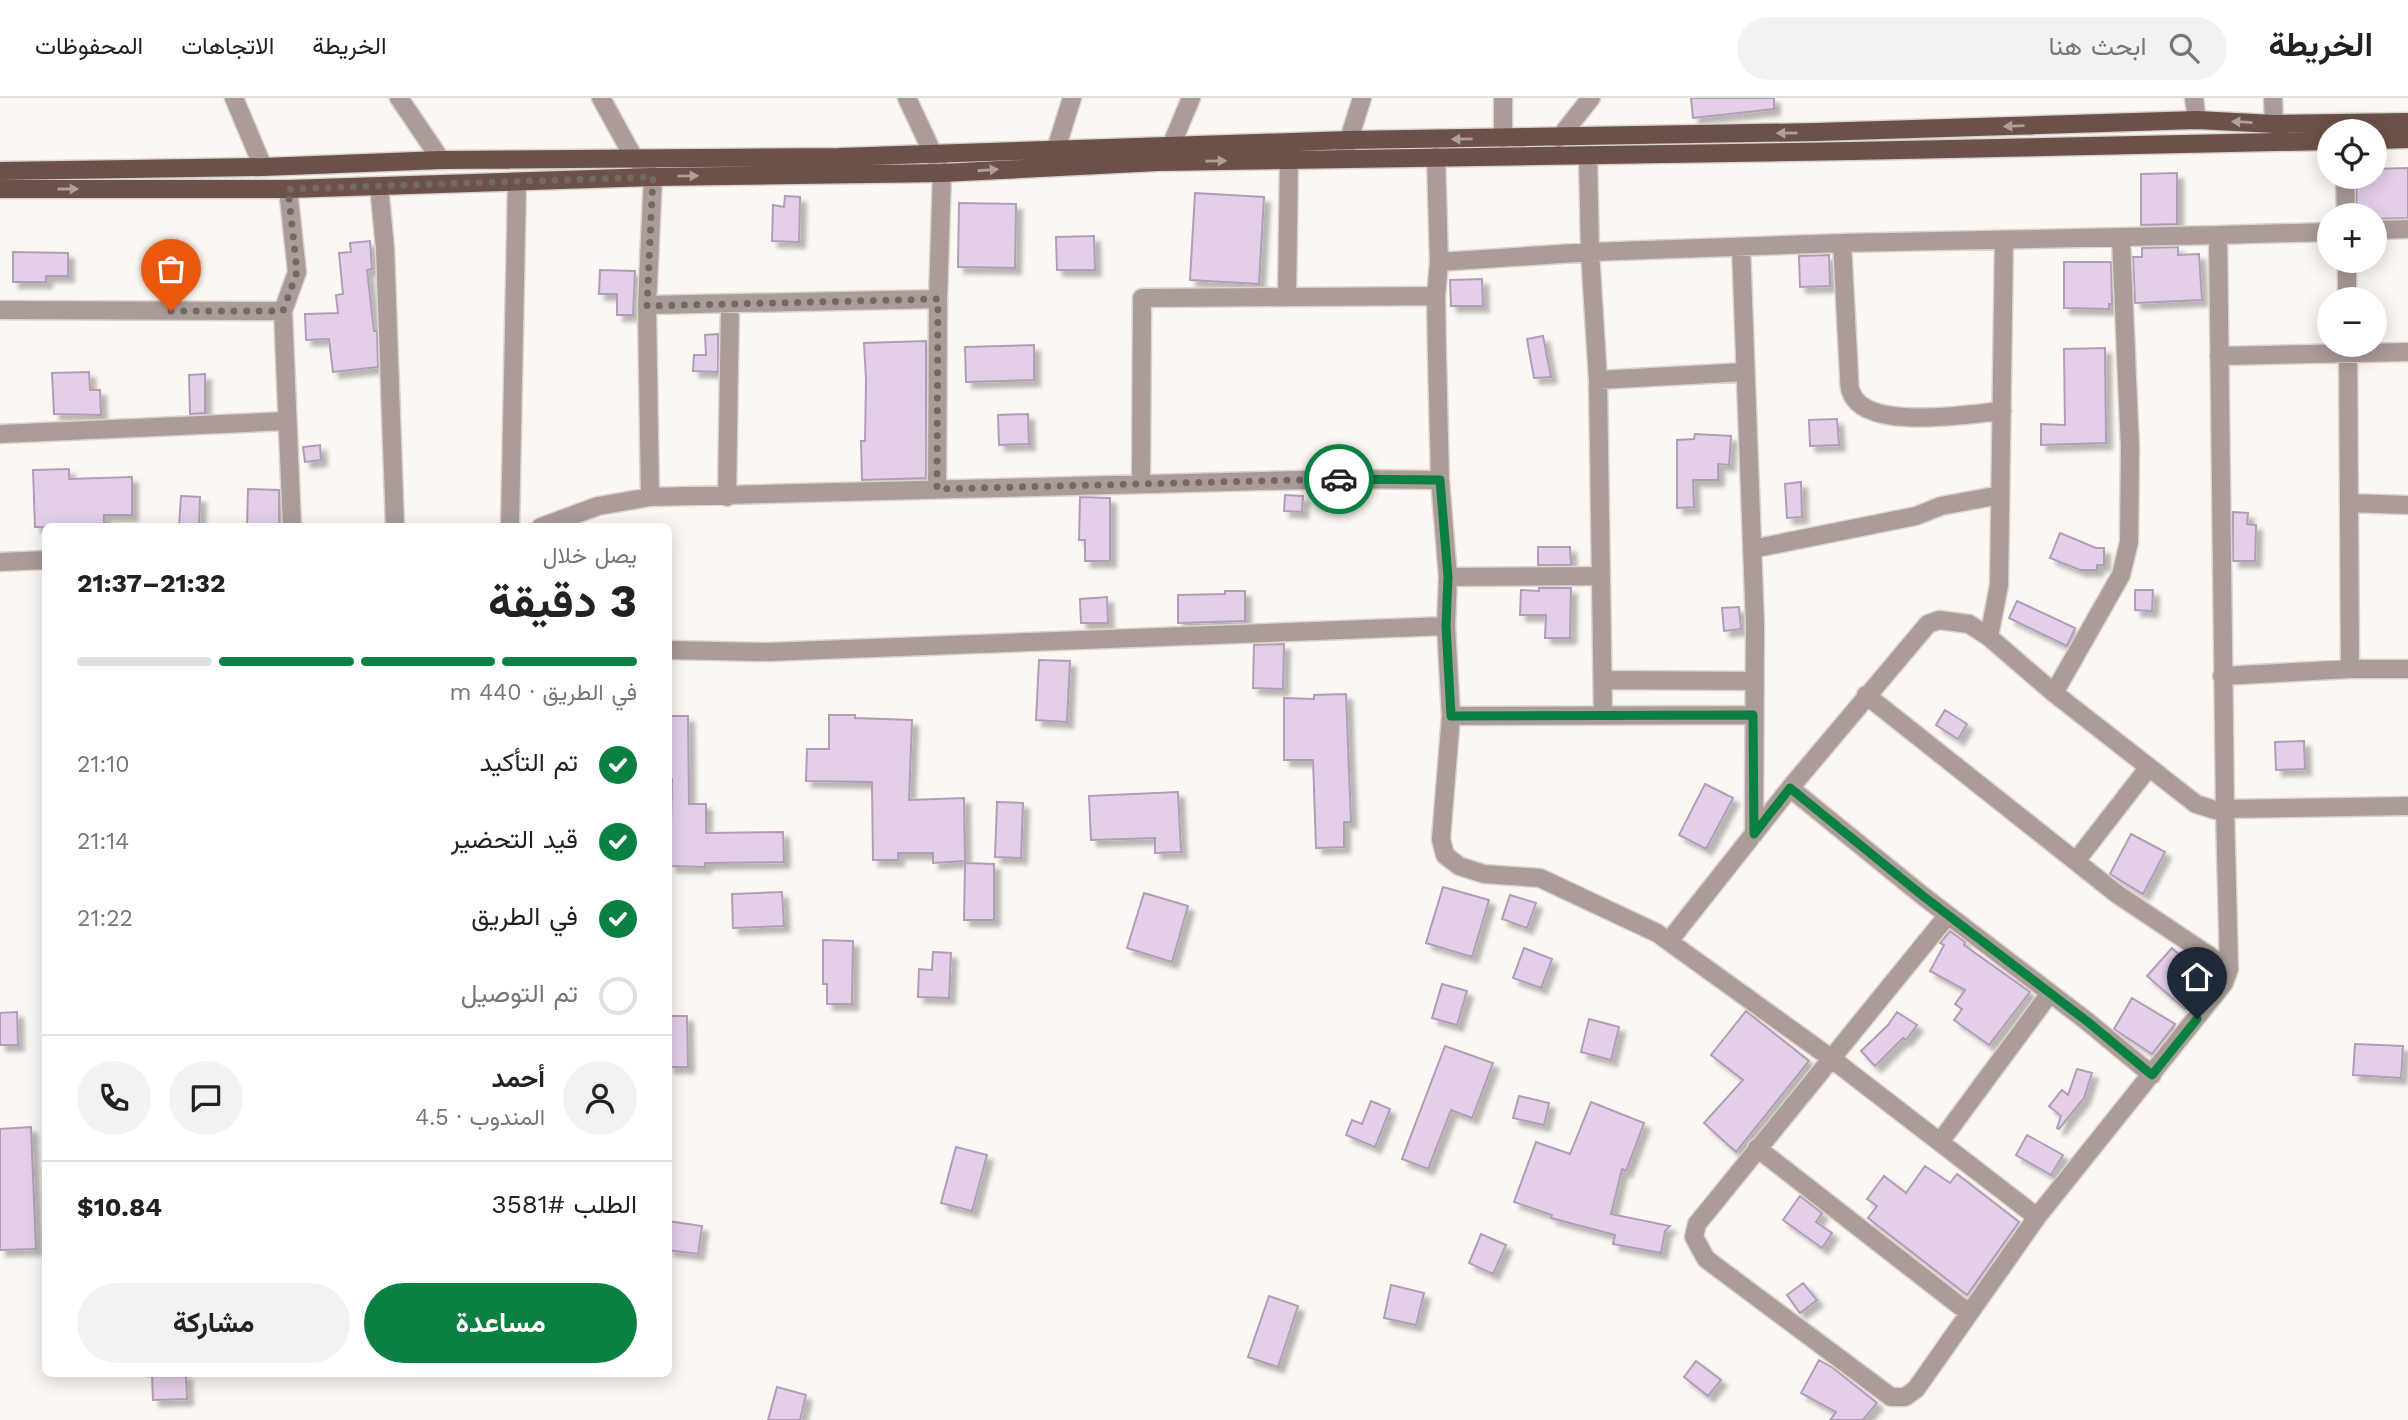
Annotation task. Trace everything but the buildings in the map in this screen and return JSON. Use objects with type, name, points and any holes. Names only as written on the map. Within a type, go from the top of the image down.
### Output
[{"type":"main road","points":[[0,171],[262,167],[441,160],[839,157],[1349,140],[1559,138],[2197,120],[2274,124],[2408,122]]},
{"type":"main road","points":[[2387,140],[2408,139]]},
{"type":"main road","points":[[0,188],[288,189],[653,177],[942,173],[1158,162],[2317,141]]},
{"type":"street","points":[[234,98],[262,167]]},
{"type":"street","points":[[399,98],[441,160]]},
{"type":"street","points":[[601,98],[634,158],[653,177],[647,306],[650,497]]},
{"type":"street","points":[[907,98],[942,173],[937,489]]},
{"type":"street","points":[[1046,166],[1055,149],[1072,98]]},
{"type":"street","points":[[1158,162],[1171,146],[1191,98]]},
{"type":"street","points":[[1343,158],[1362,98]]},
{"type":"street","points":[[1503,98],[1503,138]]},
{"type":"street","points":[[1559,138],[1591,98]]},
{"type":"street","points":[[2194,98],[2197,120]]},
{"type":"street","points":[[2273,98],[2274,124]]},
{"type":"street","points":[[1588,155],[1590,252],[1598,380],[1603,715]]},
{"type":"street","points":[[1436,157],[1440,480],[1448,577],[1446,626],[1451,716],[1441,839],[1445,855],[1459,866],[1484,874],[1540,878],[1657,933],[1832,1059],[2037,1217]]},
{"type":"street","points":[[1287,296],[1289,159]]},
{"type":"street","points":[[510,523],[517,182]]},
{"type":"street","points":[[379,186],[385,248],[395,523]]},
{"type":"street","points":[[288,189],[297,272],[283,311],[292,523]]},
{"type":"street","points":[[2387,230],[2408,229]]},
{"type":"street","points":[[1439,262],[1590,252],[1842,243],[2121,239],[2317,232]]},
{"type":"street","points":[[1948,915],[1698,1224],[1694,1237],[1706,1259],[1891,1397],[1905,1397],[1916,1389],[2037,1217],[2224,983],[2229,969],[2222,676],[2218,235]]},
{"type":"street","points":[[2054,693],[2121,575],[2129,542],[2130,435],[2121,239]]},
{"type":"street","points":[[1989,637],[1999,585],[2004,240]]},
{"type":"street","points":[[1842,243],[1849,376],[1851,393],[1859,404],[1872,412],[1894,417],[1933,417],[2002,411]]},
{"type":"street","points":[[1741,247],[1755,625],[1754,834]]},
{"type":"street","points":[[1141,484],[1142,298],[1436,296]]},
{"type":"street","points":[[647,306],[938,299]]},
{"type":"street","points":[[727,496],[730,304]]},
{"type":"street","points":[[0,310],[283,311]]},
{"type":"street","points":[[2219,356],[2317,351]]},
{"type":"street","points":[[2387,351],[2408,352]]},
{"type":"street","points":[[2348,357],[2350,669]]},
{"type":"street","points":[[1598,380],[1745,372]]},
{"type":"street","points":[[0,434],[287,421]]},
{"type":"street","points":[[552,523],[598,506],[650,497],[1342,479],[1440,480]]},
{"type":"street","points":[[1752,549],[1916,516],[1941,506],[2000,495]]},
{"type":"street","points":[[2349,503],[2408,505]]},
{"type":"street","points":[[0,562],[42,560]]},
{"type":"street","points":[[1448,577],[1601,576]]},
{"type":"street","points":[[1669,941],[1866,695],[1928,624],[1939,620],[1969,624],[1989,637],[2054,693],[2196,803],[2215,810],[2408,806]]},
{"type":"street","points":[[672,650],[767,652],[1446,626]]},
{"type":"street","points":[[2222,676],[2350,669],[2408,669]]},
{"type":"street","points":[[1603,680],[1754,681]]},
{"type":"street","points":[[1866,695],[2118,894],[2229,969]]},
{"type":"street","points":[[1451,716],[1753,715]]},
{"type":"street","points":[[2076,861],[2149,768]]},
{"type":"street","points":[[1790,788],[2152,1075]]},
{"type":"street","points":[[1940,1142],[2050,993]]},
{"type":"street","points":[[1758,1148],[1969,1313]]},
{"type":"way so far","points":[[171,311],[283,311],[297,272],[288,189],[653,177],[647,306],[938,299],[937,489],[1339,479]]},
{"type":"route","points":[[1339,479],[1440,480],[1448,577],[1446,626],[1451,716],[1753,715],[1754,834],[1790,788],[2152,1075],[2197,1019]]}]
